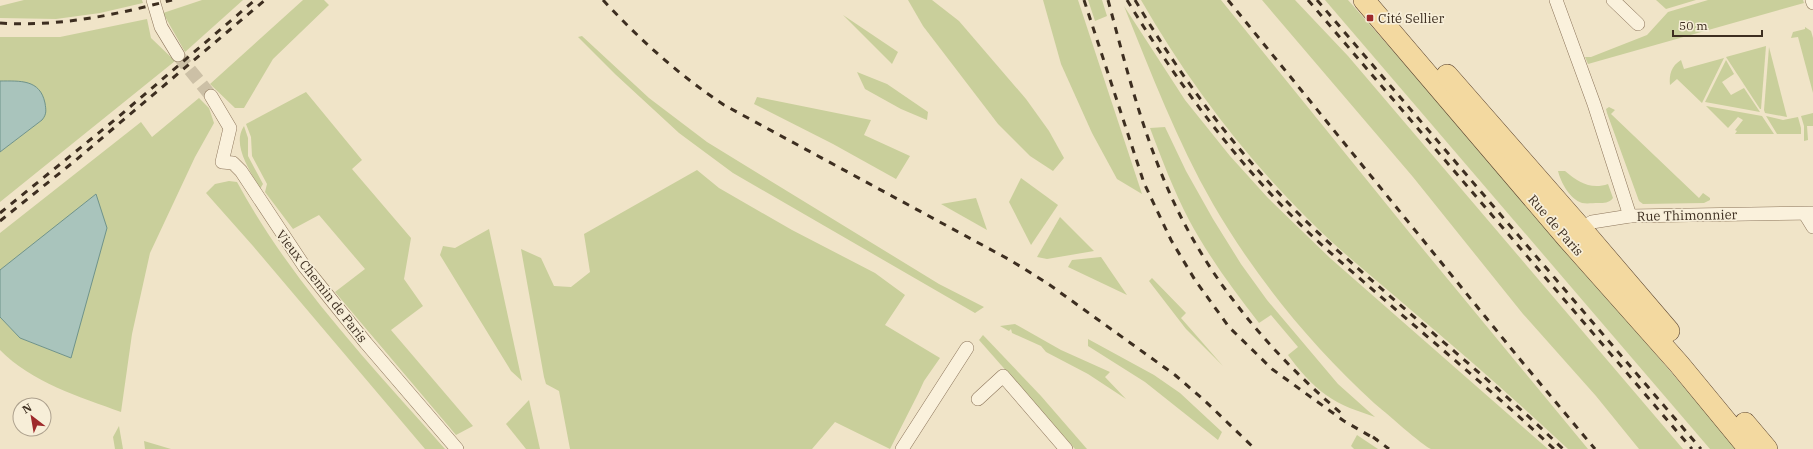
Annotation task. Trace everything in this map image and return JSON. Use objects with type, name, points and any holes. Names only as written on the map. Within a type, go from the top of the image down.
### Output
[{"type":"main road","name":"Rue de Paris","points":[[1364,0],[1767,449]]},
{"type":"main road","name":"Rue de Paris","points":[[1383,0],[1749,449]]},
{"type":"street","points":[[153,0],[161,27],[178,55]]},
{"type":"street","points":[[1556,0],[1594,104],[1630,216]]},
{"type":"street","points":[[1613,0],[1638,24]]},
{"type":"street","name":"Vieux Chemin de Paris","points":[[211,96],[218,105],[230,128],[222,162],[233,163],[242,171],[304,266],[343,316],[457,449]]},
{"type":"street","points":[[1809,214],[1813,227]]},
{"type":"street","name":"Rue Thimonnier","points":[[1574,233],[1592,222],[1630,216],[1809,214]]},
{"type":"street","points":[[902,449],[967,348]]},
{"type":"street","points":[[978,399],[1004,376],[1066,449]]},
{"type":"green space","points":[[24,0],[142,0],[143,3],[100,13],[56,19],[0,18],[0,6]]},
{"type":"green space","points":[[202,0],[243,0],[185,52],[163,13]]},
{"type":"green space","points":[[303,0],[324,0],[329,5],[273,59],[244,108],[235,108],[210,84]]},
{"type":"green space","points":[[908,0],[932,0],[959,21],[1026,99],[1049,131],[1064,158],[1053,171],[1030,156],[998,124],[923,26]]},
{"type":"green space","points":[[1043,0],[1078,0],[1142,194],[1117,179],[1092,133],[1061,64]]},
{"type":"green space","points":[[1088,0],[1102,0],[1107,16],[1095,21]]},
{"type":"green space","points":[[1141,0],[1221,0],[1413,237],[1588,449],[1568,449],[1490,378],[1348,257],[1287,198],[1219,118],[1178,60]]},
{"type":"green space","points":[[1262,0],[1295,0],[1348,56],[1683,449],[1639,449],[1596,396],[1523,314],[1413,177]]},
{"type":"green space","points":[[1325,0],[1348,0],[1485,155],[1737,449],[1710,449]]},
{"type":"green space","points":[[1656,0],[1696,0],[1666,9]]},
{"type":"green space","points":[[1708,0],[1803,0],[1804,3],[1588,64],[1585,57],[1591,57],[1647,35],[1668,12]]},
{"type":"green space","points":[[1124,6],[1185,100],[1230,156],[1268,198],[1330,258],[1548,449],[1431,449],[1374,403],[1328,358],[1286,310],[1266,284],[1247,258],[1213,204],[1176,131]]},
{"type":"green space","points":[[843,15],[898,52],[892,64]]},
{"type":"green space","points":[[147,19],[151,38],[175,61],[0,202],[0,152],[42,120],[0,81],[0,37],[60,37]]},
{"type":"green space","points":[[1805,27],[1811,31],[1813,38],[1813,93],[1798,37],[1791,38],[1793,32],[1805,29]]},
{"type":"green space","points":[[582,36],[649,98],[707,142],[939,284],[984,307],[975,313],[733,173],[679,133],[615,74],[578,37]]},
{"type":"green space","points":[[1766,46],[1761,109],[1760,109],[1726,57]]},
{"type":"green space","points":[[1769,47],[1787,117],[1765,113],[1764,110]]},
{"type":"green space","points":[[1724,58],[1702,103],[1677,79],[1670,85],[1671,71],[1681,60],[1684,69]]},
{"type":"green space","points":[[1726,60],[1734,74],[1722,82],[1731,95],[1744,88],[1760,112],[1705,102]]},
{"type":"green space","points":[[857,72],[887,84],[928,112],[927,120],[901,109],[865,89]]},
{"type":"green space","points":[[306,92],[362,160],[352,169],[411,238],[404,279],[423,306],[391,330],[473,426],[456,435],[335,292],[365,269],[319,215],[293,229],[265,192],[267,184],[252,156],[251,137],[246,124]]},
{"type":"green space","points":[[757,97],[871,120],[864,135],[910,156],[896,179],[833,144],[754,104]]},
{"type":"green space","points":[[199,98],[209,108],[214,123],[195,157],[150,253],[132,334],[121,412],[41,380],[12,361],[0,350],[0,317],[20,338],[71,358],[97,194],[0,270],[0,233],[141,122],[152,137]]},
{"type":"green space","points":[[1706,106],[1762,116],[1774,134],[1735,134],[1737,131],[1735,130],[1743,120],[1738,117],[1728,128]]},
{"type":"green space","points":[[1609,107],[1615,110],[1611,114],[1699,198],[1703,193],[1710,198],[1710,200],[1704,203],[1643,204],[1639,201],[1607,113],[1606,109]]},
{"type":"green space","points":[[1813,113],[1813,126],[1807,126],[1808,140],[1804,141],[1804,126],[1801,116]]},
{"type":"green space","points":[[1766,116],[1783,120],[1798,117],[1801,134],[1777,134]]},
{"type":"green space","points":[[244,126],[248,138],[248,156],[263,184],[260,189],[241,150],[241,133]]},
{"type":"green space","points":[[1165,127],[1186,171],[1213,219],[1241,264],[1267,300],[1338,384],[1375,417],[1338,402],[1326,395],[1316,386],[1288,355],[1298,347],[1271,315],[1259,323],[1231,286],[1213,260],[1189,220],[1168,175],[1150,128]]},
{"type":"green space","points":[[697,170],[719,188],[792,230],[875,273],[905,295],[885,325],[940,358],[924,381],[890,449],[835,422],[812,449],[570,449],[559,391],[546,384],[544,377],[521,249],[541,258],[554,286],[571,287],[590,272],[584,234]]},
{"type":"green space","points":[[1558,171],[1565,171],[1575,179],[1585,184],[1602,186],[1608,184],[1613,198],[1608,202],[1602,203],[1582,203],[1574,198],[1567,190]]},
{"type":"green space","points":[[1021,178],[1058,205],[1031,245],[1009,202]]},
{"type":"green space","points":[[229,181],[237,182],[258,219],[282,254],[334,322],[445,449],[425,449],[253,246],[206,193],[215,184]]},
{"type":"green space","points":[[976,198],[987,230],[941,204]]},
{"type":"green space","points":[[1060,217],[1094,251],[1047,259],[1037,257]]},
{"type":"green space","points":[[489,229],[522,381],[511,371],[440,255],[443,246],[455,248]]},
{"type":"green space","points":[[1101,257],[1127,295],[1068,267],[1072,260]]},
{"type":"green space","points":[[1152,278],[1186,313],[1181,318],[1223,366],[1186,329],[1149,281]]},
{"type":"green space","points":[[1015,324],[1061,350],[1110,372],[1105,377],[1126,399],[1088,374],[1046,352],[1041,346],[1012,333],[1011,329],[1009,331],[1000,326]]},
{"type":"green space","points":[[983,335],[1041,396],[1087,449],[1075,449],[979,340]]},
{"type":"green space","points":[[1088,339],[1154,375],[1180,393],[1222,432],[1218,440],[1145,382],[1088,346]]},
{"type":"green space","points":[[529,400],[540,449],[526,449],[506,424]]},
{"type":"green space","points":[[119,426],[123,449],[115,449],[113,437]]},
{"type":"green space","points":[[1357,435],[1378,449],[1354,449],[1351,446]]},
{"type":"green space","points":[[144,441],[171,449],[145,449]]},
{"type":"water","points":[[0,81],[15,81],[34,85],[39,89],[42,95],[46,110],[45,116],[42,120],[0,152]]},
{"type":"water","points":[[96,194],[107,228],[71,358],[20,338],[0,317],[0,270]]},
{"type":"tunnel","points":[[178,55],[211,96]]},
{"type":"railway","points":[[0,23],[44,23],[87,19],[172,0]]},
{"type":"railway","points":[[0,213],[117,118],[255,0]]},
{"type":"railway","points":[[0,221],[76,160],[265,0]]},
{"type":"railway","points":[[603,0],[660,56],[691,82],[724,105],[1010,260],[1047,283],[1175,375],[1204,400],[1255,449]]},
{"type":"railway","points":[[1084,0],[1144,183],[1171,240],[1195,280],[1229,327],[1272,369],[1344,421],[1377,440]]},
{"type":"railway","points":[[1108,0],[1134,95],[1149,141],[1182,220],[1220,281],[1264,338],[1288,364],[1341,413]]},
{"type":"railway","points":[[1127,0],[1163,57],[1202,112],[1244,164],[1290,214],[1334,256],[1490,390],[1554,449]]},
{"type":"railway","points":[[1135,0],[1170,56],[1208,109],[1271,185],[1338,251],[1497,389],[1563,449]]},
{"type":"railway","points":[[1228,0],[1518,357],[1595,449]]},
{"type":"railway","points":[[1308,0],[1692,449]]},
{"type":"railway","points":[[1317,0],[1701,449]]},
{"type":"railway","points":[[1373,437],[1389,449]]},
{"type":"place","name":"Cité Sellier","points":[[1370,18]]}]
